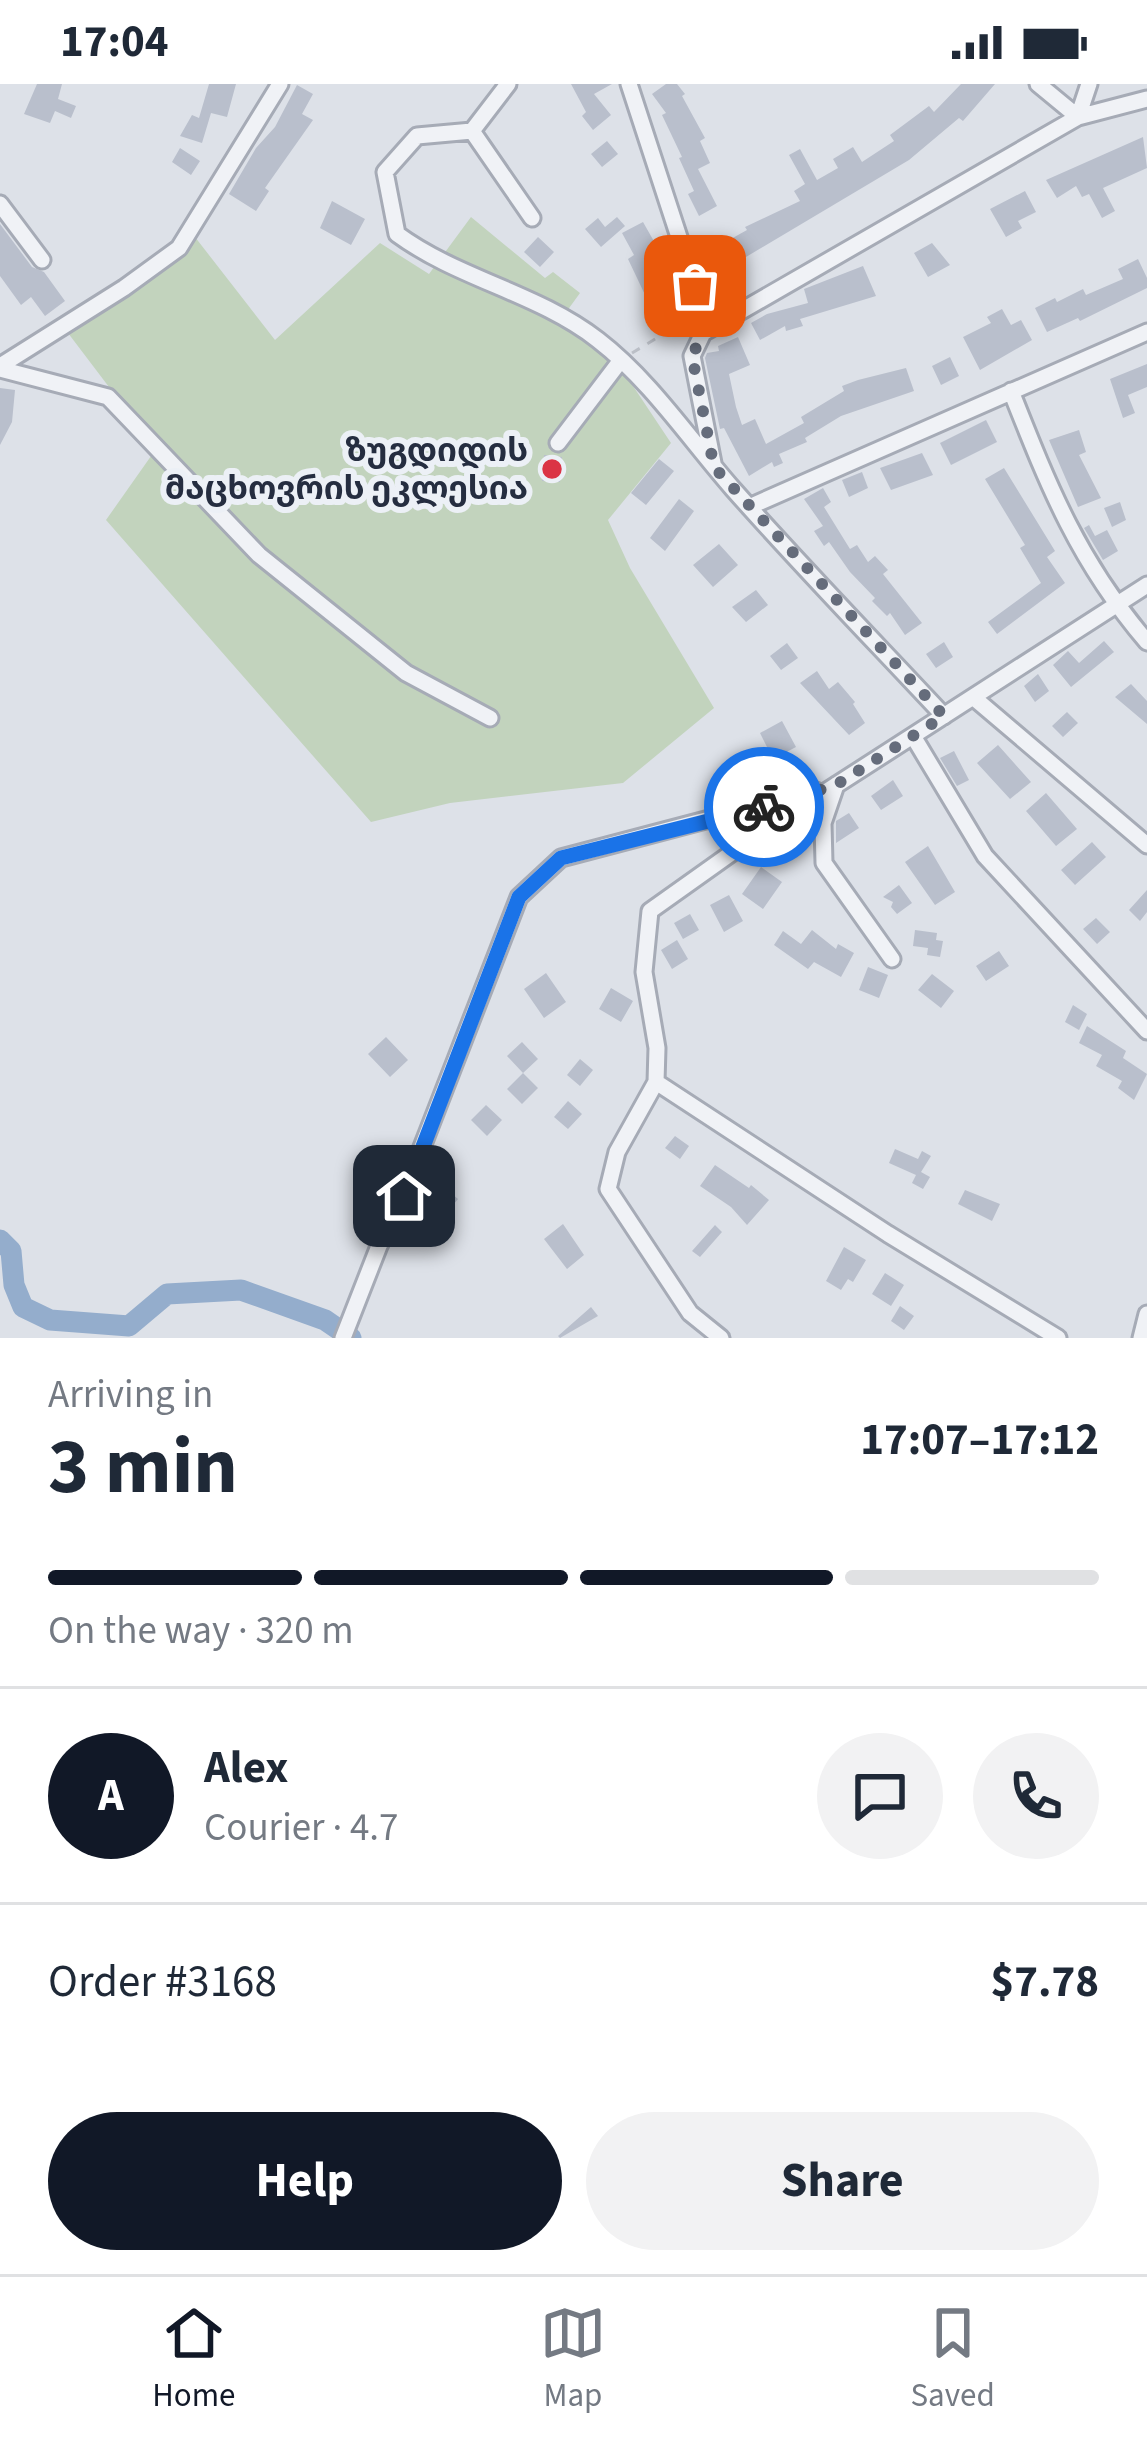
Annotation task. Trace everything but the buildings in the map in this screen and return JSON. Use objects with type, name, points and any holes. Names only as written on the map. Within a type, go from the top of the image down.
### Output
[{"type":"street","points":[[0,367],[178,248],[280,84]]},
{"type":"street","points":[[508,84],[472,131],[417,136],[385,172],[398,234],[440,262],[511,291],[583,330],[621,360],[749,507],[944,716]]},
{"type":"street","points":[[628,84],[702,310],[703,333],[692,356],[714,467]]},
{"type":"street","points":[[1038,84],[1078,117]]},
{"type":"street","points":[[1078,117],[1090,84]]},
{"type":"street","points":[[703,333],[1078,117],[1147,99]]},
{"type":"street","points":[[472,131],[532,218]]},
{"type":"street","points":[[0,204],[42,260]]},
{"type":"street","points":[[749,507],[1147,332]]},
{"type":"street","points":[[558,443],[621,360]]},
{"type":"street","points":[[0,367],[109,397],[260,555],[406,673],[490,718]]},
{"type":"street","points":[[1011,391],[1058,512],[1116,605],[1147,642]]},
{"type":"street","points":[[722,1338],[689,1313],[608,1189],[617,1152],[656,1082],[651,998],[644,972],[650,910],[1147,585]]},
{"type":"street","points":[[973,697],[1147,845]]},
{"type":"street","points":[[913,736],[985,856],[1147,1031]]},
{"type":"street","points":[[836,785],[823,824],[824,863],[892,959]]},
{"type":"street","points":[[343,1338],[404,1196],[519,897],[561,858],[836,785]]},
{"type":"street","points":[[656,1082],[1058,1338]]},
{"type":"street","points":[[1141,1338],[1147,1314]]},
{"type":"path","points":[[621,360],[702,310]]},
{"type":"green space","points":[[471,217],[545,278],[553,272],[580,293],[559,322],[621,368],[671,443],[608,520],[630,568],[714,708],[623,783],[450,803],[371,822],[106,520],[156,449],[68,333],[188,228],[275,340],[380,243],[429,274]]},
{"type":"waterway","points":[[0,1240],[11,1251],[14,1285],[23,1307],[50,1320],[129,1326],[167,1294],[241,1290],[325,1320],[351,1338]]},
{"type":"way so far","points":[[695,286],[703,333],[692,356],[714,467],[944,716],[836,785],[764,807]]},
{"type":"place","name":"ზუგდიდის მაცხოვრის ეკლესია","points":[[552,469]]},
{"type":"route","points":[[404,1196],[519,897],[561,858],[764,807]]}]
